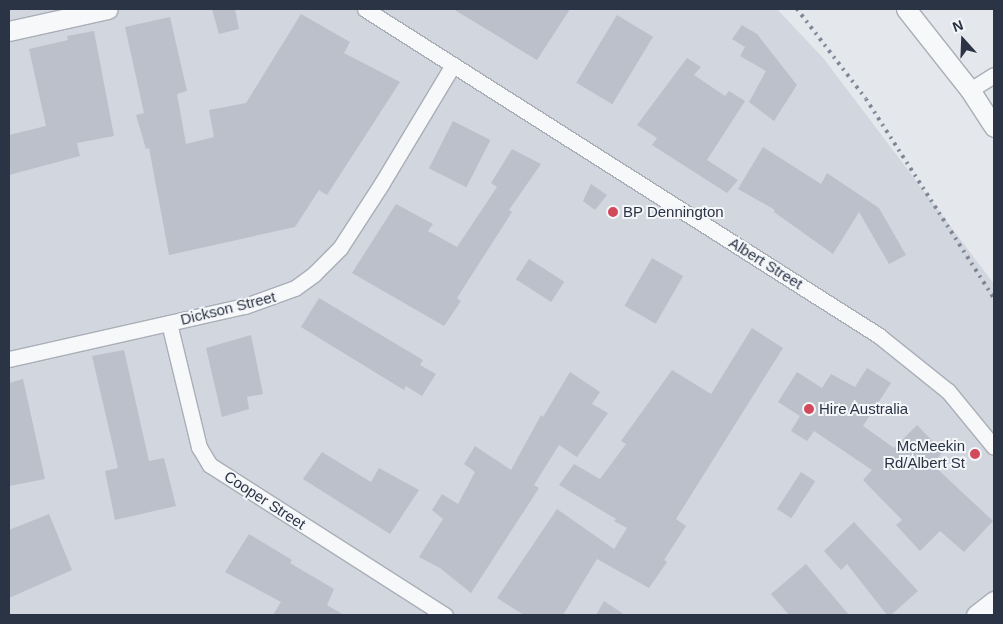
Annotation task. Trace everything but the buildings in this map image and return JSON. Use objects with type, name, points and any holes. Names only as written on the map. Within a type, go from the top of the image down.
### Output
[{"type":"street","points":[[9,31],[108,9]]},
{"type":"street","name":"Albert Street","points":[[364,9],[878,335],[948,391],[994,447]]},
{"type":"street","points":[[906,9],[970,90],[994,127]]},
{"type":"street","name":"Dickson Street","points":[[9,359],[245,306],[275,297],[295,288],[314,274],[340,248],[453,66]]},
{"type":"street","points":[[970,90],[994,75]]},
{"type":"street","name":"Cooper Street","points":[[169,323],[200,447],[210,465],[445,615]]},
{"type":"street","points":[[976,615],[994,601]]},
{"type":"shaded area","points":[[9,9],[777,9],[824,59],[994,284],[994,615],[9,615]]},
{"type":"railway","points":[[797,9],[866,99],[994,298]]},
{"type":"place","name":"BP Dennington","points":[[613,212]]},
{"type":"place","name":"Hire Australia","points":[[809,409]]},
{"type":"place","name":"McMeekin Rd/Albert St","points":[[975,454]]}]
